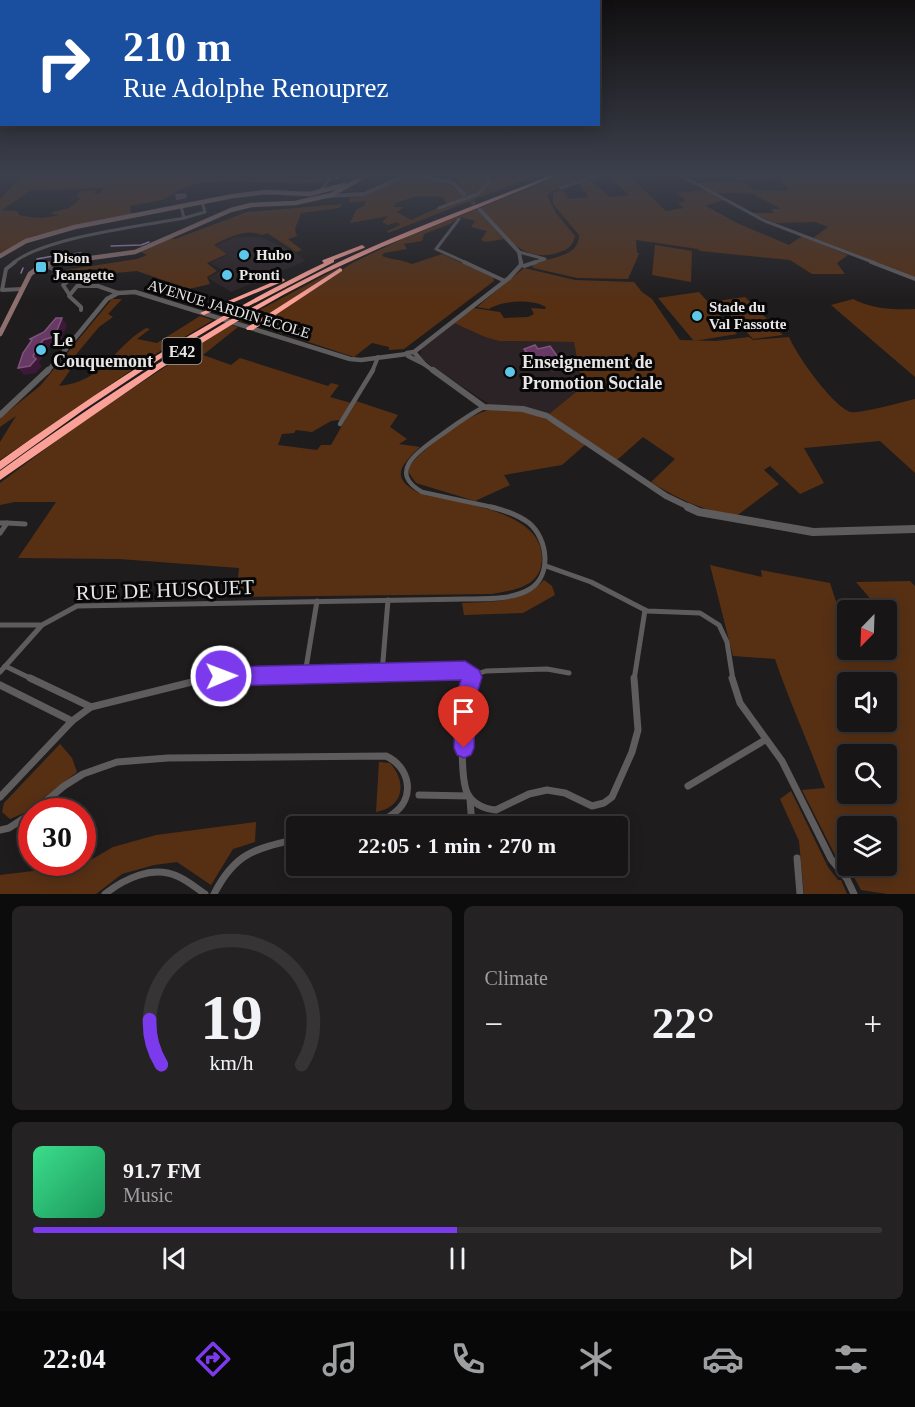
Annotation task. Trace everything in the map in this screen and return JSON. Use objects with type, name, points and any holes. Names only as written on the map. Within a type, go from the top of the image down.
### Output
[{"type":"highway","name":"E42","points":[[0,466],[102,393],[191,337],[285,284],[362,247],[436,218]]},
{"type":"highway","name":"E42","points":[[0,476],[111,397],[198,341],[291,288],[378,247],[451,218]]},
{"type":"highway","points":[[208,314],[362,247]]},
{"type":"highway","points":[[247,327],[378,247]]},
{"type":"main road","points":[[0,256],[26,241],[48,234],[125,218]]},
{"type":"main road","points":[[0,334],[22,289],[35,269],[49,263],[107,258],[135,252],[213,218]]},
{"type":"street","points":[[22,289],[2,290],[6,269],[23,255],[46,246],[184,218]]},
{"type":"street","points":[[487,218],[519,252],[545,259],[524,266]]},
{"type":"street","points":[[759,218],[915,279]]},
{"type":"street","points":[[459,219],[436,249],[505,281]]},
{"type":"street","points":[[484,407],[412,355],[505,281],[521,265],[519,252]]},
{"type":"street","points":[[68,261],[46,267],[62,273],[80,273],[63,285],[81,310]]},
{"type":"street","name":"AVENUE JARDIN ECOLE","points":[[69,294],[76,287],[90,284],[118,293],[135,292],[350,359],[412,355]]},
{"type":"street","points":[[0,415],[41,379],[107,299],[118,293]]},
{"type":"street","points":[[340,424],[372,372],[378,357]]},
{"type":"street","points":[[853,892],[831,859],[782,761],[746,714],[734,688],[727,642],[719,625],[700,613],[667,614],[645,610],[591,582],[546,566],[541,542],[529,523],[507,512],[422,492],[410,484],[405,474],[408,462],[414,455],[470,414],[484,407],[523,409],[547,416],[666,496],[699,512],[813,532],[915,529]]},
{"type":"street","points":[[0,533],[3,523],[25,524]]},
{"type":"street","name":"RUE DE HUSQUET","points":[[2,669],[40,626],[61,612],[77,606],[507,596],[523,592],[542,579],[546,566]]},
{"type":"street","points":[[382,673],[388,600]]},
{"type":"street","points":[[305,674],[316,601]]},
{"type":"street","points":[[569,673],[547,669],[486,670],[473,677],[467,688],[463,727],[466,790],[470,797],[484,809],[496,810],[521,797],[541,791],[553,790],[565,793],[592,806],[598,806],[612,797],[637,735],[639,721],[634,685],[639,646],[643,638],[645,610]]},
{"type":"street","points":[[0,625],[40,626]]},
{"type":"street","points":[[2,669],[92,706]]},
{"type":"street","points":[[0,797],[72,721],[92,706],[198,679],[221,676],[465,671],[473,677]]},
{"type":"street","points":[[0,685],[72,721]]},
{"type":"street","points":[[688,786],[765,740]]},
{"type":"street","points":[[49,798],[83,774],[117,762],[168,758],[386,756],[394,758],[406,772],[408,784],[402,804],[396,812],[388,816]]},
{"type":"street","points":[[419,795],[470,797]]},
{"type":"street","points":[[470,797],[471,816]]},
{"type":"street","points":[[0,830],[9,828],[18,822]]},
{"type":"street","points":[[214,894],[228,868],[240,856],[259,848],[286,842]]},
{"type":"street","points":[[797,858],[800,894]]},
{"type":"street","points":[[105,894],[132,878],[156,871],[174,874],[205,894]]},
{"type":"shaded area","points":[[0,218],[114,218],[33,236],[0,253]]},
{"type":"shaded area","points":[[232,218],[299,218],[295,229],[297,236],[288,239],[302,250],[296,252],[267,233],[262,235],[243,233],[231,237],[214,245],[227,254],[207,263],[217,271],[207,277],[210,284],[189,289],[137,271],[93,275],[97,269],[59,271],[137,259],[147,255],[141,252],[171,238],[175,239]]},
{"type":"shaded area","points":[[352,218],[379,218],[350,223]]},
{"type":"shaded area","points":[[386,218],[407,218],[411,220],[427,218],[388,233],[387,231],[400,225],[397,222],[388,225],[382,222]]},
{"type":"shaded area","points":[[458,218],[450,224],[424,234],[422,241],[404,244],[407,249],[384,253],[382,256],[412,264],[442,254],[493,277],[494,281],[404,349],[389,350],[389,347],[372,343],[354,357],[263,327],[263,321],[352,263],[402,239]]},
{"type":"shaded area","points":[[462,218],[484,218],[504,239],[486,242],[481,240],[487,231],[471,227],[475,221]]},
{"type":"shaded area","points":[[485,218],[560,218],[575,236],[568,248],[547,255],[536,255],[525,251],[505,237]]},
{"type":"shaded area","points":[[565,218],[727,218],[789,245],[802,236],[848,255],[837,263],[845,274],[812,274],[790,260],[700,251],[636,240],[639,254],[628,279],[577,278],[533,268],[532,265],[562,256],[574,249],[579,235]]},
{"type":"shaded area","points":[[763,218],[915,218],[915,277],[813,238],[828,227],[815,222],[775,223]]},
{"type":"shaded area","points":[[235,237],[261,237],[296,253],[306,261],[231,292],[208,278],[222,270],[210,263],[228,254],[214,246]]},
{"type":"shaded area","points":[[655,245],[692,251],[691,282],[652,275]]},
{"type":"shaded area","points":[[344,265],[259,320],[250,323],[239,321]]},
{"type":"shaded area","points":[[524,268],[575,280],[634,282],[652,299],[680,340],[716,341],[749,337],[753,340],[789,337],[825,391],[843,408],[851,412],[872,410],[915,399],[915,473],[880,441],[804,448],[824,483],[800,494],[770,466],[764,470],[779,484],[735,517],[701,507],[671,494],[651,482],[675,459],[643,437],[617,460],[549,414],[582,387],[574,342],[499,341],[454,323],[474,308],[500,312],[504,318],[528,317],[534,314],[531,308],[545,309],[546,307],[540,304],[525,302],[509,302],[489,309],[477,307]]},
{"type":"shaded area","name":"Stade du Val Fassotte","points":[[699,292],[737,334],[694,341],[658,298]]},
{"type":"shaded area","points":[[745,297],[783,335],[753,339],[717,301]]},
{"type":"shaded area","points":[[112,299],[122,299],[108,314],[113,317],[99,327],[73,358],[78,359],[59,386],[75,383],[98,371],[134,336],[146,328],[150,329],[137,339],[157,343],[200,316],[213,320],[152,356],[0,460],[0,442],[16,416],[0,427],[0,418],[40,386]]},
{"type":"shaded area","points":[[853,299],[883,308],[915,309],[915,377],[831,305]]},
{"type":"shaded area","name":"Enseignement de Promotion Sociale","points":[[454,323],[499,341],[574,342],[581,387],[549,414],[490,405],[420,358],[421,349]]},
{"type":"shaded area","points":[[231,325],[238,327],[203,355],[231,365],[240,358],[328,386],[331,383],[339,385],[330,397],[351,403],[340,420],[331,421],[312,432],[296,430],[294,433],[282,434],[278,445],[317,450],[321,445],[331,445],[356,401],[398,415],[390,427],[407,439],[399,444],[420,447],[403,466],[401,477],[405,483],[421,494],[478,506],[517,521],[532,533],[540,547],[541,566],[534,579],[521,587],[491,594],[236,597],[239,568],[119,559],[18,558],[56,502],[15,502],[0,505],[0,483],[113,401]]},
{"type":"shaded area","points":[[488,410],[505,410],[541,417],[586,444],[562,465],[504,475],[510,485],[475,501],[416,483],[409,473],[409,466],[416,458],[456,426]]},
{"type":"shaded area","points":[[710,565],[762,577],[761,570],[830,583],[837,605],[837,660],[897,660],[897,600],[871,600],[856,582],[910,581],[915,586],[915,894],[887,894],[861,890],[853,876],[897,876],[897,816],[837,816],[836,857],[802,790],[825,788],[775,659],[733,656]]},
{"type":"shaded area","points":[[544,580],[552,586],[555,595],[523,613],[464,615],[462,603],[506,600],[526,593]]},
{"type":"shaded area","points":[[60,744],[72,758],[77,772],[43,798],[18,798],[18,816],[10,819],[2,812],[4,803]]},
{"type":"shaded area","points":[[379,762],[390,763],[395,770],[399,778],[400,793],[392,805],[376,812]]},
{"type":"shaded area","points":[[791,791],[828,867],[838,880],[841,880],[847,894],[804,894],[799,841],[780,799]]},
{"type":"shaded area","points":[[256,822],[255,842],[233,849],[211,885],[177,862],[154,865],[122,874],[96,894],[0,894],[0,875],[18,873],[18,876],[96,876],[96,857],[113,847],[156,835]]},
{"type":"building","points":[[56,318],[62,318],[56,333],[60,335],[43,340],[33,356],[36,359],[30,366],[18,368],[23,353],[32,340],[30,339],[44,332]]},
{"type":"building","points":[[535,345],[538,349],[550,346],[563,364],[554,367],[546,359],[535,362],[524,349]]},
{"type":"waterway","points":[[111,246],[141,245],[149,242]]},
{"type":"waterway","points":[[72,254],[81,253]]},
{"type":"waterway","points":[[37,259],[64,254]]},
{"type":"waterway","points":[[21,273],[23,268]]},
{"type":"place","name":"Hubo","points":[[244,255]]},
{"type":"place","name":"Dison Jeangette","points":[[41,267]]},
{"type":"place","name":"Pronti","points":[[227,275]]},
{"type":"place","name":"Stade du Val Fassotte","points":[[697,316]]},
{"type":"place","name":"Le Couquemont","points":[[41,350]]},
{"type":"place","name":"Enseignement de Promotion Sociale","points":[[510,372]]},
{"type":"route","points":[[221,676],[465,671],[473,677],[467,688],[465,700],[464,748]]}]
